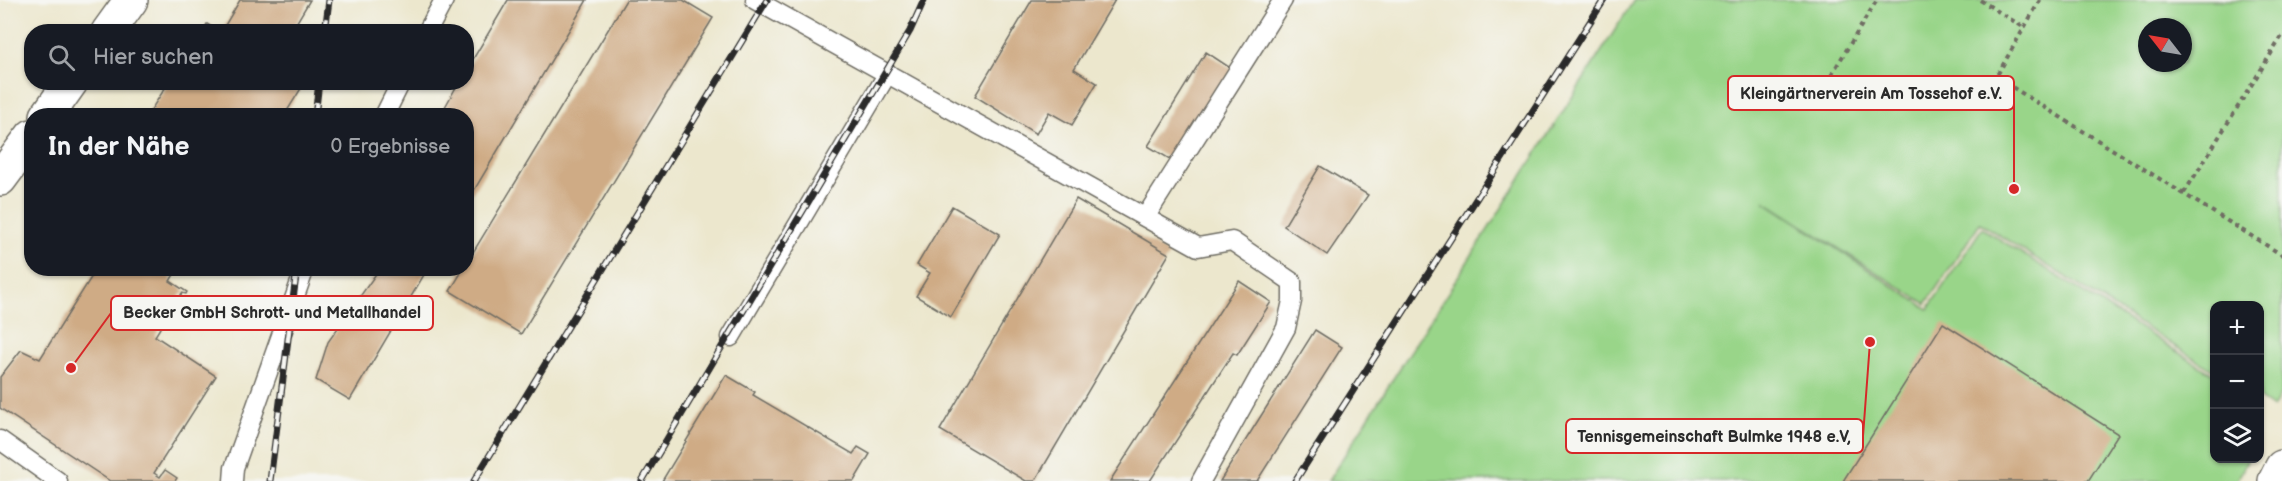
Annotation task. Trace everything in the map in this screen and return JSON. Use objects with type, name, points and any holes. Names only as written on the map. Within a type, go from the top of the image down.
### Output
[{"type":"street","points":[[114,24],[131,0]]},
{"type":"street","points":[[52,108],[65,90]]},
{"type":"street","points":[[0,179],[24,147]]},
{"type":"street","points":[[2275,481],[2282,467]]},
{"type":"lane","points":[[432,24],[444,0]]},
{"type":"lane","points":[[755,0],[1198,247],[1232,241],[1292,282],[1292,301],[1286,328],[1201,481]]},
{"type":"lane","points":[[1146,216],[1283,0]]},
{"type":"lane","points":[[730,337],[888,73]]},
{"type":"lane","points":[[388,108],[397,90]]},
{"type":"lane","points":[[232,481],[234,468],[302,276]]},
{"type":"lane","points":[[0,440],[58,481]]},
{"type":"path","points":[[1821,90],[1877,0]]},
{"type":"path","points":[[1980,0],[2023,27]]},
{"type":"path","points":[[2040,0],[1996,77],[2282,255]]},
{"type":"path","points":[[2184,193],[2282,36]]},
{"type":"green space","points":[[1634,0],[2282,0],[2282,392],[2273,408],[2264,402],[2264,301],[2210,301],[2210,368],[1980,223],[1926,304],[1764,201],[1928,309],[1982,228],[2210,372],[2210,463],[2246,463],[2237,481],[1328,481]]},
{"type":"building","points":[[240,0],[310,0],[296,24],[226,24]]},
{"type":"building","points":[[508,0],[587,0],[474,191],[474,108],[444,108],[455,90],[474,90],[474,57]]},
{"type":"building","points":[[626,0],[683,0],[713,18],[521,334],[450,291],[459,276],[474,276],[474,251]]},
{"type":"building","points":[[1032,0],[1115,0],[1074,69],[1097,83],[1072,125],[1049,112],[1036,134],[975,96]]},
{"type":"building","points":[[1206,52],[1235,71],[1178,164],[1148,146]]},
{"type":"building","points":[[164,90],[300,90],[289,108],[152,108]]},
{"type":"building","points":[[1320,166],[1368,195],[1327,255],[1284,226]]},
{"type":"building","points":[[1076,199],[1169,254],[1035,481],[1026,481],[940,430]]},
{"type":"building","points":[[952,206],[1000,234],[951,317],[916,296],[930,273],[917,265]]},
{"type":"building","points":[[92,276],[173,276],[170,281],[187,292],[182,293],[155,336],[216,376],[154,473],[160,477],[165,470],[177,478],[175,481],[110,481],[0,408],[0,377],[21,350],[40,359]]},
{"type":"building","points":[[374,276],[423,276],[350,400],[316,380],[328,342]]},
{"type":"building","points":[[1239,281],[1271,302],[1237,355],[1233,353],[1150,481],[1110,481]]},
{"type":"building","points":[[1943,323],[2118,434],[2088,481],[1843,481]]},
{"type":"building","points":[[1315,330],[1342,347],[1257,481],[1220,481]]},
{"type":"building","points":[[726,375],[755,392],[753,395],[853,454],[858,447],[870,454],[854,481],[662,481]]},
{"type":"railway","points":[[326,24],[329,0]]},
{"type":"railway","points":[[474,481],[767,0]]},
{"type":"railway","points":[[642,481],[910,31],[924,0]]},
{"type":"railway","points":[[1295,481],[1604,0]]},
{"type":"railway","points":[[316,108],[318,90]]},
{"type":"railway","points":[[270,481],[296,276]]},
{"type":"place","name":"Kleingärtnerverein Am Tossehof e.V.","points":[[2014,189]]},
{"type":"place","name":"Tennisgemeinschaft Bulmke 1948 e.V,","points":[[1870,342]]},
{"type":"place","name":"Becker GmbH Schrott- und Metallhandel","points":[[71,368]]}]
